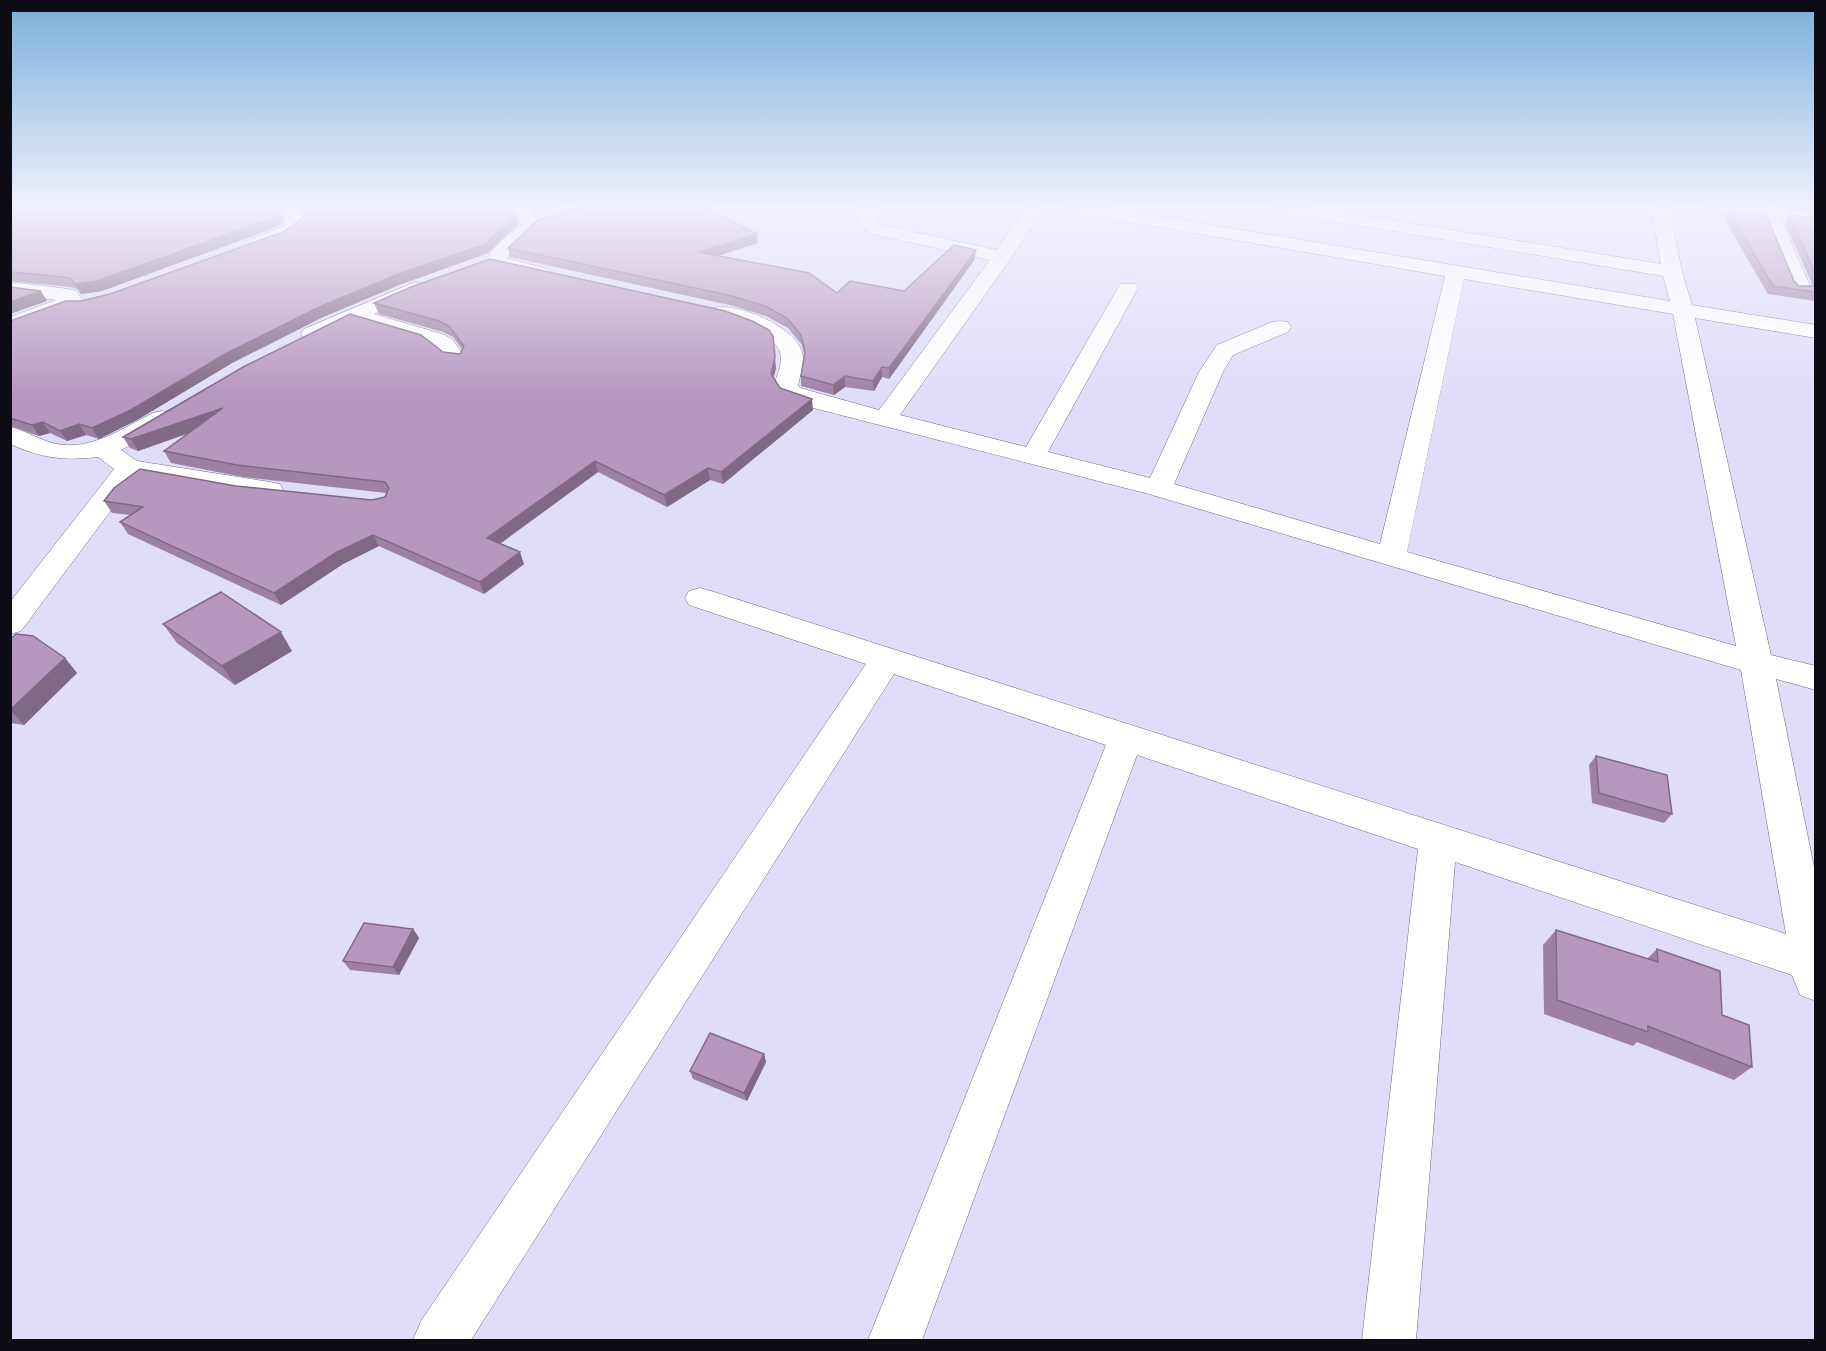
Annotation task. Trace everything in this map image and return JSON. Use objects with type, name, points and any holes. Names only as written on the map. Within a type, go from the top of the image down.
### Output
[{"type":"street","points":[[525,270],[560,278]]},
{"type":"street","points":[[885,419],[993,270]]},
{"type":"street","points":[[1450,270],[1815,332]]},
{"type":"street","points":[[700,598],[1438,840],[1814,972],[1756,663],[1683,310],[1672,272],[1662,270]]},
{"type":"street","points":[[1793,270],[1801,288]]},
{"type":"street","points":[[1391,557],[1456,271]]},
{"type":"street","points":[[290,345],[352,315],[440,279]]},
{"type":"street","points":[[10,288],[69,295],[78,302],[10,325]]},
{"type":"street","points":[[1033,456],[1128,288]]},
{"type":"street","points":[[700,308],[733,314],[780,334],[789,346],[792,357],[786,385],[791,393],[806,399],[1159,488],[1756,663],[1815,678]]},
{"type":"street","points":[[352,315],[434,339],[444,344],[455,358]]},
{"type":"street","points":[[1159,488],[1211,372],[1223,352],[1227,348],[1280,327]]},
{"type":"street","points":[[10,434],[46,450],[76,452],[103,449],[147,427],[185,404]]},
{"type":"street","points":[[103,449],[129,468],[167,472],[243,487],[299,493]]},
{"type":"street","points":[[10,624],[129,468]]},
{"type":"street","points":[[440,1341],[887,659]]},
{"type":"street","points":[[895,1341],[1126,738]]},
{"type":"street","points":[[1389,1341],[1438,840]]},
{"type":"building","points":[[10,270],[128,270],[97,281],[75,284],[71,279],[64,277],[10,272]]},
{"type":"building","points":[[177,270],[410,270],[317,308],[227,353],[131,410],[92,428],[79,424],[60,431],[43,422],[32,425],[10,418],[10,321],[66,301],[81,301],[110,294]]},
{"type":"building","points":[[459,270],[540,270],[725,311],[769,330],[773,336],[775,357],[771,374],[780,388],[812,399],[721,472],[708,468],[664,495],[595,461],[487,538],[520,552],[480,582],[373,535],[337,552],[274,593],[120,522],[143,507],[104,501],[114,488],[140,469],[236,486],[372,500],[385,497],[389,488],[385,482],[237,465],[164,451],[223,408],[131,439],[123,437],[245,366],[350,314],[421,335],[443,352],[460,354],[464,346],[449,326],[439,321],[374,303]]},
{"type":"building","points":[[611,270],[793,270],[809,273],[837,293],[850,281],[904,291],[927,270],[961,270],[889,368],[882,367],[873,381],[845,376],[833,385],[801,376],[805,351],[801,335],[787,318],[765,306],[732,296]]},
{"type":"building","points":[[1763,270],[1789,270],[1799,286],[1813,286],[1815,283],[1815,292],[1773,286]]},
{"type":"building","points":[[10,287],[41,291],[10,302]]},
{"type":"building","points":[[221,592],[281,632],[222,666],[163,624]]},
{"type":"building","points":[[16,634],[33,636],[65,658],[10,710],[10,639]]},
{"type":"building","points":[[1596,756],[1667,775],[1672,814],[1599,793]]},
{"type":"building","points":[[364,923],[413,929],[393,967],[343,961]]},
{"type":"building","points":[[1556,930],[1658,962],[1657,949],[1720,971],[1722,1015],[1749,1025],[1752,1067],[1648,1026],[1648,1032],[1557,1000]]},
{"type":"building","points":[[710,1033],[764,1054],[744,1093],[690,1071]]}]
